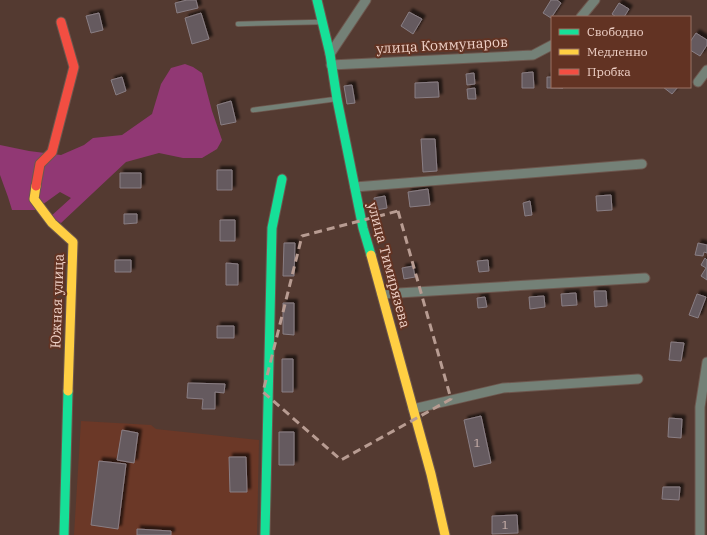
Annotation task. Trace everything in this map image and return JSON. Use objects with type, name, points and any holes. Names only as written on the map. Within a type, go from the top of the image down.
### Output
[{"type":"street","name":"улица Тимирязева","points":[[317,0],[330,54],[337,98],[363,228],[413,409],[445,535]]},
{"type":"street","points":[[330,54],[366,0]]},
{"type":"street","points":[[582,16],[595,0]]},
{"type":"street","name":"Южная улица","points":[[61,22],[74,67],[52,152],[40,164],[34,199],[52,223],[73,242],[64,535]]},
{"type":"street","name":"улица Коммунаров","points":[[331,65],[533,55],[551,46]]},
{"type":"street","points":[[698,82],[707,70]]},
{"type":"street","points":[[355,187],[642,164]]},
{"type":"street","points":[[265,535],[272,228],[282,179]]},
{"type":"street","points":[[382,294],[645,278]]},
{"type":"street","points":[[700,535],[700,407],[707,362]]},
{"type":"street","points":[[413,409],[503,388],[638,379]]},
{"type":"lane","points":[[238,24],[323,22]]},
{"type":"lane","points":[[253,110],[337,98]]},
{"type":"highlighted area","points":[[398,211],[451,399],[341,460],[263,392],[302,236]]},
{"type":"shaded area","points":[[185,64],[202,73],[212,111],[222,140],[217,149],[202,158],[183,158],[159,153],[126,162],[61,223],[50,217],[71,198],[60,192],[35,210],[12,210],[0,175],[0,145],[29,151],[61,155],[84,145],[93,138],[122,135],[152,114],[161,84],[171,68]]},
{"type":"shaded area","points":[[81,421],[151,425],[156,429],[259,440],[257,535],[74,535]]},
{"type":"building","points":[[187,0],[196,0],[198,8],[177,13],[175,3]]},
{"type":"building","points":[[551,0],[557,0],[561,3],[551,18],[543,13]]},
{"type":"building","points":[[619,3],[629,9],[625,16],[615,16],[612,14]]},
{"type":"building","points":[[409,12],[422,19],[413,34],[401,26]]},
{"type":"building","points":[[99,13],[103,30],[91,33],[86,16]]},
{"type":"building","points":[[201,13],[209,39],[192,44],[185,18]]},
{"type":"building","points":[[696,33],[707,40],[707,45],[700,56],[691,51],[691,40]]},
{"type":"building","points":[[533,72],[534,88],[522,88],[522,73]]},
{"type":"building","points":[[474,73],[475,84],[467,85],[466,74]]},
{"type":"building","points":[[122,77],[126,91],[116,95],[111,80]]},
{"type":"building","points":[[547,77],[551,77],[551,88],[547,88]]},
{"type":"building","points":[[438,82],[439,97],[415,98],[415,83]]},
{"type":"building","points":[[352,85],[355,103],[347,104],[344,86]]},
{"type":"building","points":[[475,88],[476,99],[468,99],[467,89]]},
{"type":"building","points":[[664,88],[677,88],[672,94]]},
{"type":"building","points":[[231,101],[236,122],[221,125],[217,105]]},
{"type":"building","points":[[421,139],[435,139],[437,171],[423,172]]},
{"type":"building","points":[[217,170],[232,170],[232,190],[217,190]]},
{"type":"building","points":[[120,173],[141,173],[141,188],[120,188]]},
{"type":"building","points":[[428,189],[430,205],[410,207],[408,192]]},
{"type":"building","points":[[611,195],[612,210],[597,211],[596,196]]},
{"type":"building","points":[[385,196],[387,208],[376,210],[374,198]]},
{"type":"building","points":[[530,201],[532,215],[525,216],[523,203]]},
{"type":"building","points":[[124,214],[137,214],[137,223],[124,224]]},
{"type":"building","points":[[220,220],[235,220],[235,241],[220,241]]},
{"type":"building","points":[[284,243],[295,243],[294,276],[283,276]]},
{"type":"building","points":[[698,243],[707,245],[707,253],[704,252],[703,256],[695,255]]},
{"type":"building","points":[[705,258],[707,260],[707,280],[701,276],[706,268],[701,265]]},
{"type":"building","points":[[115,260],[131,260],[131,272],[115,272]]},
{"type":"building","points":[[488,260],[489,271],[479,272],[477,261]]},
{"type":"building","points":[[226,263],[238,264],[238,285],[226,285]]},
{"type":"building","points":[[413,266],[415,277],[404,279],[402,268]]},
{"type":"building","points":[[594,291],[606,291],[607,306],[595,307]]},
{"type":"building","points":[[576,293],[577,305],[562,306],[561,294]]},
{"type":"building","points":[[697,294],[706,297],[698,318],[689,315]]},
{"type":"building","points":[[544,296],[545,307],[530,309],[529,297]]},
{"type":"building","points":[[485,297],[487,307],[478,308],[477,298]]},
{"type":"building","points":[[283,303],[294,303],[294,335],[283,334]]},
{"type":"building","points":[[217,326],[234,326],[234,338],[217,338]]},
{"type":"building","points":[[671,342],[684,343],[681,361],[669,360]]},
{"type":"building","points":[[282,359],[293,359],[293,392],[282,392]]},
{"type":"building","points":[[188,383],[225,384],[224,393],[215,392],[215,409],[202,409],[203,399],[187,398]]},
{"type":"building","points":[[481,416],[491,463],[474,467],[464,420]]},
{"type":"building","points":[[669,418],[682,419],[681,438],[668,437]]},
{"type":"building","points":[[122,430],[138,433],[134,463],[117,460]]},
{"type":"building","points":[[279,432],[294,432],[294,465],[279,465]]},
{"type":"building","points":[[229,457],[246,457],[247,492],[230,492]]},
{"type":"building","points":[[99,461],[126,464],[118,529],[91,525]]},
{"type":"building","points":[[663,487],[680,487],[679,500],[662,499]]},
{"type":"building","points":[[517,515],[518,533],[492,534],[492,516]]},
{"type":"building","points":[[137,529],[171,531],[171,535],[137,535]]},
{"type":"traffic: fast","points":[[317,0],[330,54],[337,99],[363,228],[371,255]]},
{"type":"traffic: fast","points":[[265,535],[272,228],[282,179]]},
{"type":"traffic: fast","points":[[64,535],[68,391]]},
{"type":"traffic: slow","points":[[36,186],[34,199],[52,223],[73,242],[68,391]]},
{"type":"traffic: slow","points":[[371,255],[431,474],[445,535]]},
{"type":"traffic: jam","points":[[36,186],[40,164],[52,152],[74,67],[61,22]]}]
